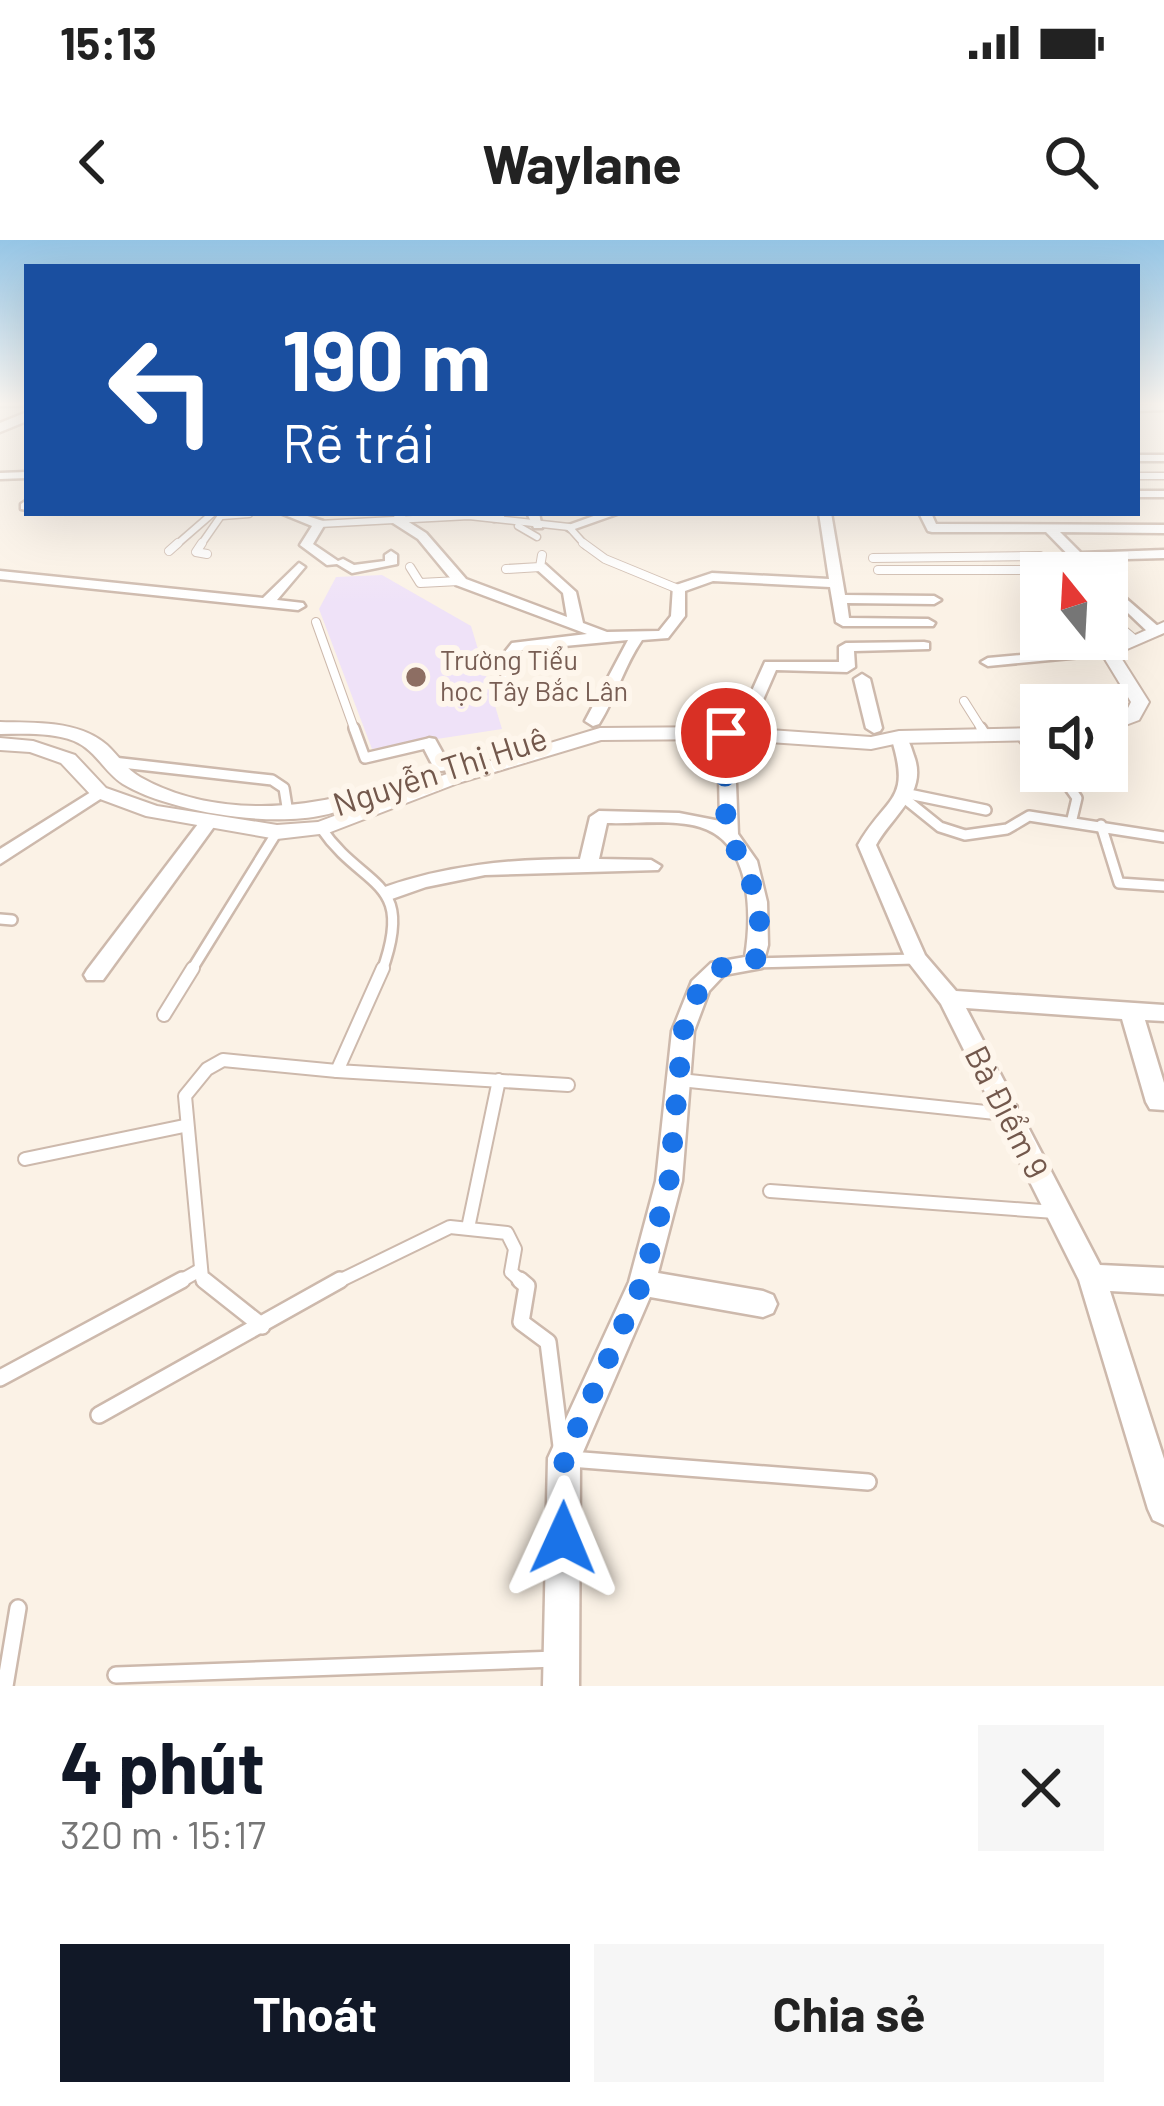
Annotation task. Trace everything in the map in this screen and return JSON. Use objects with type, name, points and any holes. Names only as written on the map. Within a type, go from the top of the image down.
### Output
[{"type":"street","points":[[295,516],[319,524],[306,545],[337,563],[352,569],[391,564],[391,556]]},
{"type":"street","points":[[569,527],[604,516]]},
{"type":"street","points":[[746,722],[766,668],[847,667],[825,516]]},
{"type":"street","points":[[926,516],[932,527],[1164,529]]},
{"type":"street","points":[[401,518],[459,581],[605,636]]},
{"type":"street","points":[[1049,528],[1071,552]]},
{"type":"street","points":[[1128,555],[1164,554]]},
{"type":"street","points":[[541,561],[569,592],[576,624]]},
{"type":"street","points":[[267,602],[299,567]]},
{"type":"street","points":[[0,575],[298,607]]},
{"type":"street","points":[[507,677],[507,658],[517,646],[670,630],[678,616],[678,589],[712,577],[934,600]]},
{"type":"street","points":[[1128,603],[1159,629]]},
{"type":"street","points":[[843,622],[928,622]]},
{"type":"street","points":[[1128,641],[1159,629]]},
{"type":"street","points":[[593,721],[606,702],[613,668],[637,637]]},
{"type":"street","points":[[846,647],[924,646]]},
{"type":"street","points":[[988,662],[1020,659]]},
{"type":"street","points":[[1114,660],[1140,702],[1128,718]]},
{"type":"street","points":[[862,679],[874,728]]},
{"type":"street","name":"Nguyễn Thị Huê","points":[[0,728],[43,729],[94,743],[130,780],[220,808],[321,828],[446,773],[593,721],[874,728],[899,737]]},
{"type":"street","points":[[562,1672],[564,1458],[642,1283],[669,1181],[683,1031],[700,987],[718,968],[755,963],[761,926],[757,892],[729,835],[726,733]]},
{"type":"street","name":"Nguyễn Thị Huê","points":[[0,744],[33,746],[68,759],[99,792],[208,824],[282,822],[600,734],[726,733],[871,743],[899,737],[1020,735]]},
{"type":"street","points":[[899,737],[910,768],[904,796]]},
{"type":"street","points":[[429,743],[446,773]]},
{"type":"street","points":[[0,858],[99,792]]},
{"type":"street","name":"Bà Điểm 9","points":[[904,796],[878,820],[867,845],[916,959],[950,999],[1092,1277],[1164,1509]]},
{"type":"street","points":[[588,866],[599,817],[706,822],[729,835]]},
{"type":"street","points":[[95,975],[208,824]]},
{"type":"street","points":[[389,893],[434,874],[521,865],[651,866]]},
{"type":"street","points":[[950,999],[1164,1013]]},
{"type":"street","points":[[1131,1010],[1158,1102]]},
{"type":"street","points":[[1092,1277],[1164,1281]]},
{"type":"street","points":[[642,1283],[763,1304]]},
{"type":"lane","points":[[169,551],[210,516]]},
{"type":"lane","points":[[207,554],[196,552],[222,516]]},
{"type":"lane","points":[[319,524],[502,517],[569,527],[586,548],[618,568],[678,589]]},
{"type":"lane","points":[[873,558],[1020,556]]},
{"type":"lane","points":[[506,568],[541,561]]},
{"type":"lane","points":[[410,567],[420,583],[459,581]]},
{"type":"lane","points":[[878,570],[1020,571]]},
{"type":"lane","points":[[316,622],[365,758],[429,743]]},
{"type":"lane","points":[[1128,634],[1133,638]]},
{"type":"lane","points":[[964,701],[986,736]]},
{"type":"lane","points":[[113,762],[272,780],[284,788],[282,822],[164,1015]]},
{"type":"lane","points":[[1072,819],[1077,798],[1073,792]]},
{"type":"lane","points":[[904,796],[986,810]]},
{"type":"lane","points":[[904,796],[940,827],[965,835],[1006,829],[1030,816],[1164,837]]},
{"type":"lane","points":[[1101,825],[1119,883],[1164,886]]},
{"type":"lane","points":[[321,828],[334,851],[373,873],[389,893],[397,934],[338,1071]]},
{"type":"lane","points":[[755,963],[916,959]]},
{"type":"lane","points":[[262,1326],[202,1278],[200,1270],[184,1096],[207,1069],[223,1060],[422,1080],[499,1079],[568,1085]]},
{"type":"lane","points":[[468,1228],[499,1079]]},
{"type":"lane","points":[[680,1080],[1009,1114]]},
{"type":"lane","points":[[25,1159],[184,1126]]},
{"type":"lane","points":[[770,1191],[1059,1212]]},
{"type":"lane","points":[[99,1415],[388,1253],[450,1227],[468,1228],[508,1234],[514,1249],[511,1272],[526,1286],[521,1322],[548,1342],[552,1406],[564,1458],[868,1482]]},
{"type":"lane","points":[[0,1378],[200,1270]]},
{"type":"lane","points":[[5,1686],[18,1608]]},
{"type":"lane","points":[[116,1676],[562,1672]]},
{"type":"shaded area","name":"Trường Tiểu học Tây Bắc Lân","points":[[382,575],[471,626],[502,729],[372,749],[319,609],[336,577]]},
{"type":"place","name":"Trường Tiểu học Tây Bắc Lân","points":[[416,677]]},
{"type":"route","points":[[563,1538],[564,1458],[642,1283],[669,1181],[683,1031],[700,987],[718,968],[755,963],[761,926],[757,892],[729,835],[726,733]]}]
